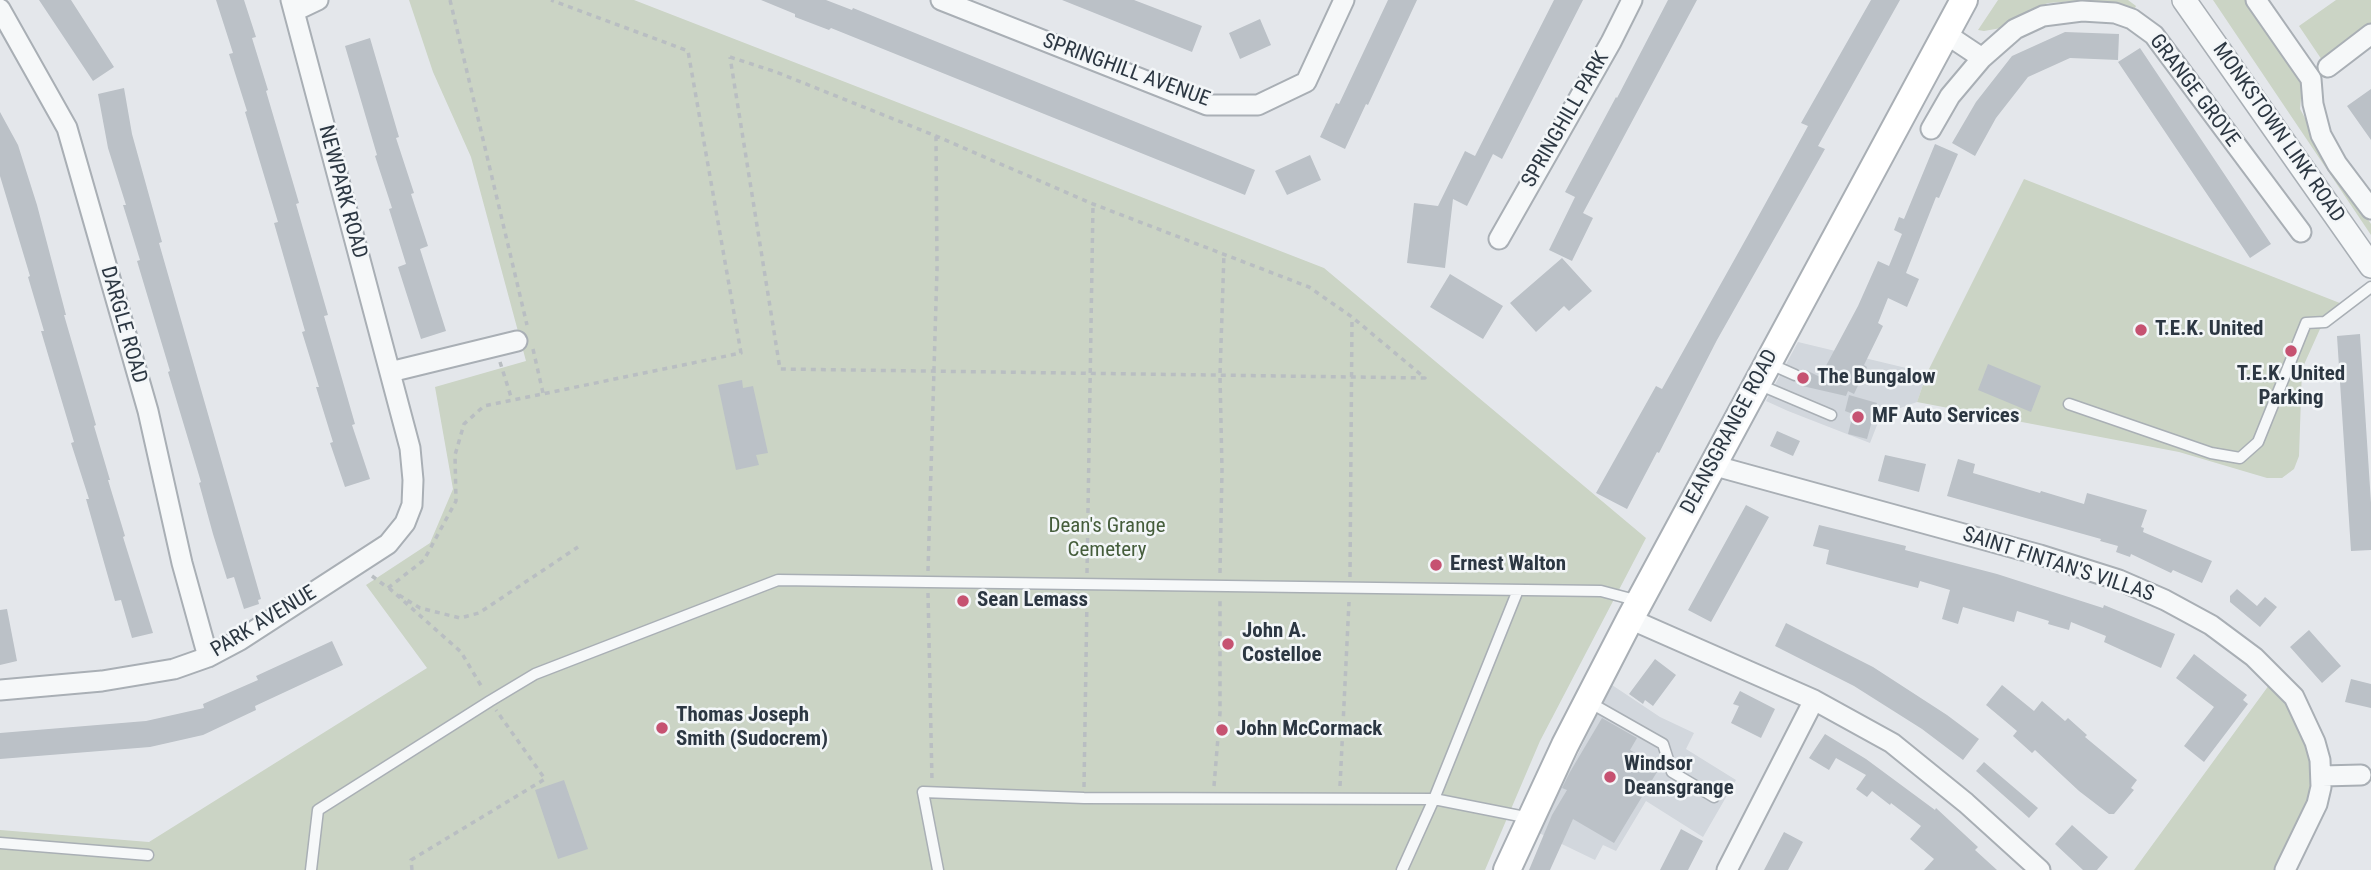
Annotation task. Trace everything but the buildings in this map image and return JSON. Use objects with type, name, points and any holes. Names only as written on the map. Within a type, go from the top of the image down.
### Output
[{"type":"main road","name":"DEANSGRANGE ROAD","points":[[1507,870],[1587,701],[1964,0]]},
{"type":"street","name":"NEWPARK ROAD","points":[[318,0],[293,6],[410,448],[412,505]]},
{"type":"street","name":"SPRINGHILL AVENUE","points":[[941,0],[1208,105],[1258,105],[1306,82],[1344,0]]},
{"type":"street","name":"SPRINGHILL PARK","points":[[1499,239],[1632,0]]},
{"type":"street","name":"MONKSTOWN LINK ROAD","points":[[2184,0],[2371,266]]},
{"type":"street","points":[[2256,0],[2311,79],[2313,104],[2321,135],[2337,164],[2371,209]]},
{"type":"street","name":"DARGLE ROAD","points":[[0,9],[66,128],[148,411],[182,563],[208,657]]},
{"type":"street","name":"GRANGE GROVE","points":[[1931,129],[1950,96],[1982,58],[2015,29],[2043,16],[2082,11],[2115,13],[2133,19],[2154,35],[2301,232]]},
{"type":"street","points":[[1946,34],[1982,58]]},
{"type":"street","points":[[2328,67],[2371,34]]},
{"type":"street","points":[[390,372],[517,341]]},
{"type":"street","name":"SAINT FINTAN'S VILLAS","points":[[1712,465],[2040,555],[2119,580],[2165,600],[2211,625],[2243,649],[2294,696],[2315,742],[2322,776],[2317,804],[2285,870]]},
{"type":"street","name":"PARK AVENUE","points":[[0,690],[138,675],[174,669],[208,657],[240,640],[388,544],[405,523],[412,505]]},
{"type":"street","points":[[1635,610],[1814,700],[1892,743],[1966,803],[2040,870]]},
{"type":"street","points":[[1727,870],[1814,700]]},
{"type":"street","points":[[2322,776],[2361,775]]},
{"type":"lane","points":[[2068,404],[2211,453],[2240,458],[2258,442],[2306,323],[2325,322],[2371,287]]},
{"type":"lane","points":[[1762,373],[1795,375]]},
{"type":"lane","points":[[1762,373],[1831,415]]},
{"type":"lane","points":[[311,870],[318,810],[490,701],[535,674],[778,580],[1601,591],[1635,610]]},
{"type":"lane","points":[[1402,870],[1434,799],[1518,590]]},
{"type":"lane","points":[[1587,701],[1663,744],[1672,772],[1714,797]]},
{"type":"lane","points":[[938,870],[923,793],[1084,798],[1434,799],[1530,818]]},
{"type":"lane","points":[[0,843],[148,855]]},
{"type":"path","points":[[450,0],[543,393]]},
{"type":"path","points":[[388,588],[424,560],[456,501],[455,455],[464,424],[484,406],[741,353],[688,51],[551,0]]},
{"type":"path","points":[[730,57],[936,136],[1093,204],[1309,287],[1352,317],[1425,379],[780,369],[730,57]]},
{"type":"path","points":[[932,793],[928,582],[937,269],[936,136]]},
{"type":"path","points":[[1084,798],[1093,204]]},
{"type":"path","points":[[1213,797],[1220,713],[1220,375],[1224,253]]},
{"type":"path","points":[[1340,799],[1349,588],[1352,317]]},
{"type":"path","points":[[495,347],[512,400]]},
{"type":"path","points":[[356,565],[419,608],[460,618],[479,613],[578,547]]},
{"type":"path","points":[[388,588],[461,652],[490,701],[545,779],[411,860],[412,870]]},
{"type":"shaded area","points":[[1798,342],[1927,373],[1917,402],[1881,415],[1870,443],[1766,401]]},
{"type":"shaded area","points":[[1612,685],[1660,717],[1694,733],[1686,749],[1736,780],[1703,837],[1646,801],[1616,851],[1603,845],[1595,860],[1539,833]]},
{"type":"green space","name":"Dean's Grange Cemetery","points":[[409,0],[634,0],[1324,268],[1646,538],[1540,741],[1485,870],[0,870],[0,830],[149,842],[427,668],[366,585],[430,543],[453,489],[435,387],[526,361],[471,157],[433,72]]},
{"type":"green space","points":[[1998,0],[2128,0],[2136,6],[2134,10],[2107,3],[2048,3],[2029,10],[2001,28],[1978,30]]},
{"type":"green space","points":[[2213,0],[2248,0],[2285,51],[2302,87],[2300,109],[2329,161],[2371,224],[2371,235]]},
{"type":"green space","points":[[2336,0],[2371,0],[2371,28],[2324,63],[2299,26]]},
{"type":"green space","points":[[2024,179],[2350,307],[2320,329],[2302,369],[2299,456],[2294,469],[2282,478],[2267,478],[2179,452],[1917,402],[1927,373]]},
{"type":"green space","points":[[2272,681],[2285,695],[2310,748],[2313,784],[2308,804],[2274,870],[2134,870]]},
{"type":"place","name":"T.E.K. United","points":[[2141,330]]},
{"type":"place","name":"T.E.K. United Parking","points":[[2291,351]]},
{"type":"place","name":"The Bungalow","points":[[1803,378]]},
{"type":"place","name":"MF Auto Services","points":[[1858,417]]},
{"type":"place","name":"Ernest Walton","points":[[1436,565]]},
{"type":"place","name":"Sean Lemass","points":[[963,601]]},
{"type":"place","name":"John A. Costelloe","points":[[1228,644]]},
{"type":"place","name":"Thomas Joseph Smith (Sudocrem)","points":[[662,728]]},
{"type":"place","name":"John McCormack","points":[[1222,730]]},
{"type":"place","name":"Windsor Deansgrange","points":[[1610,777]]}]
